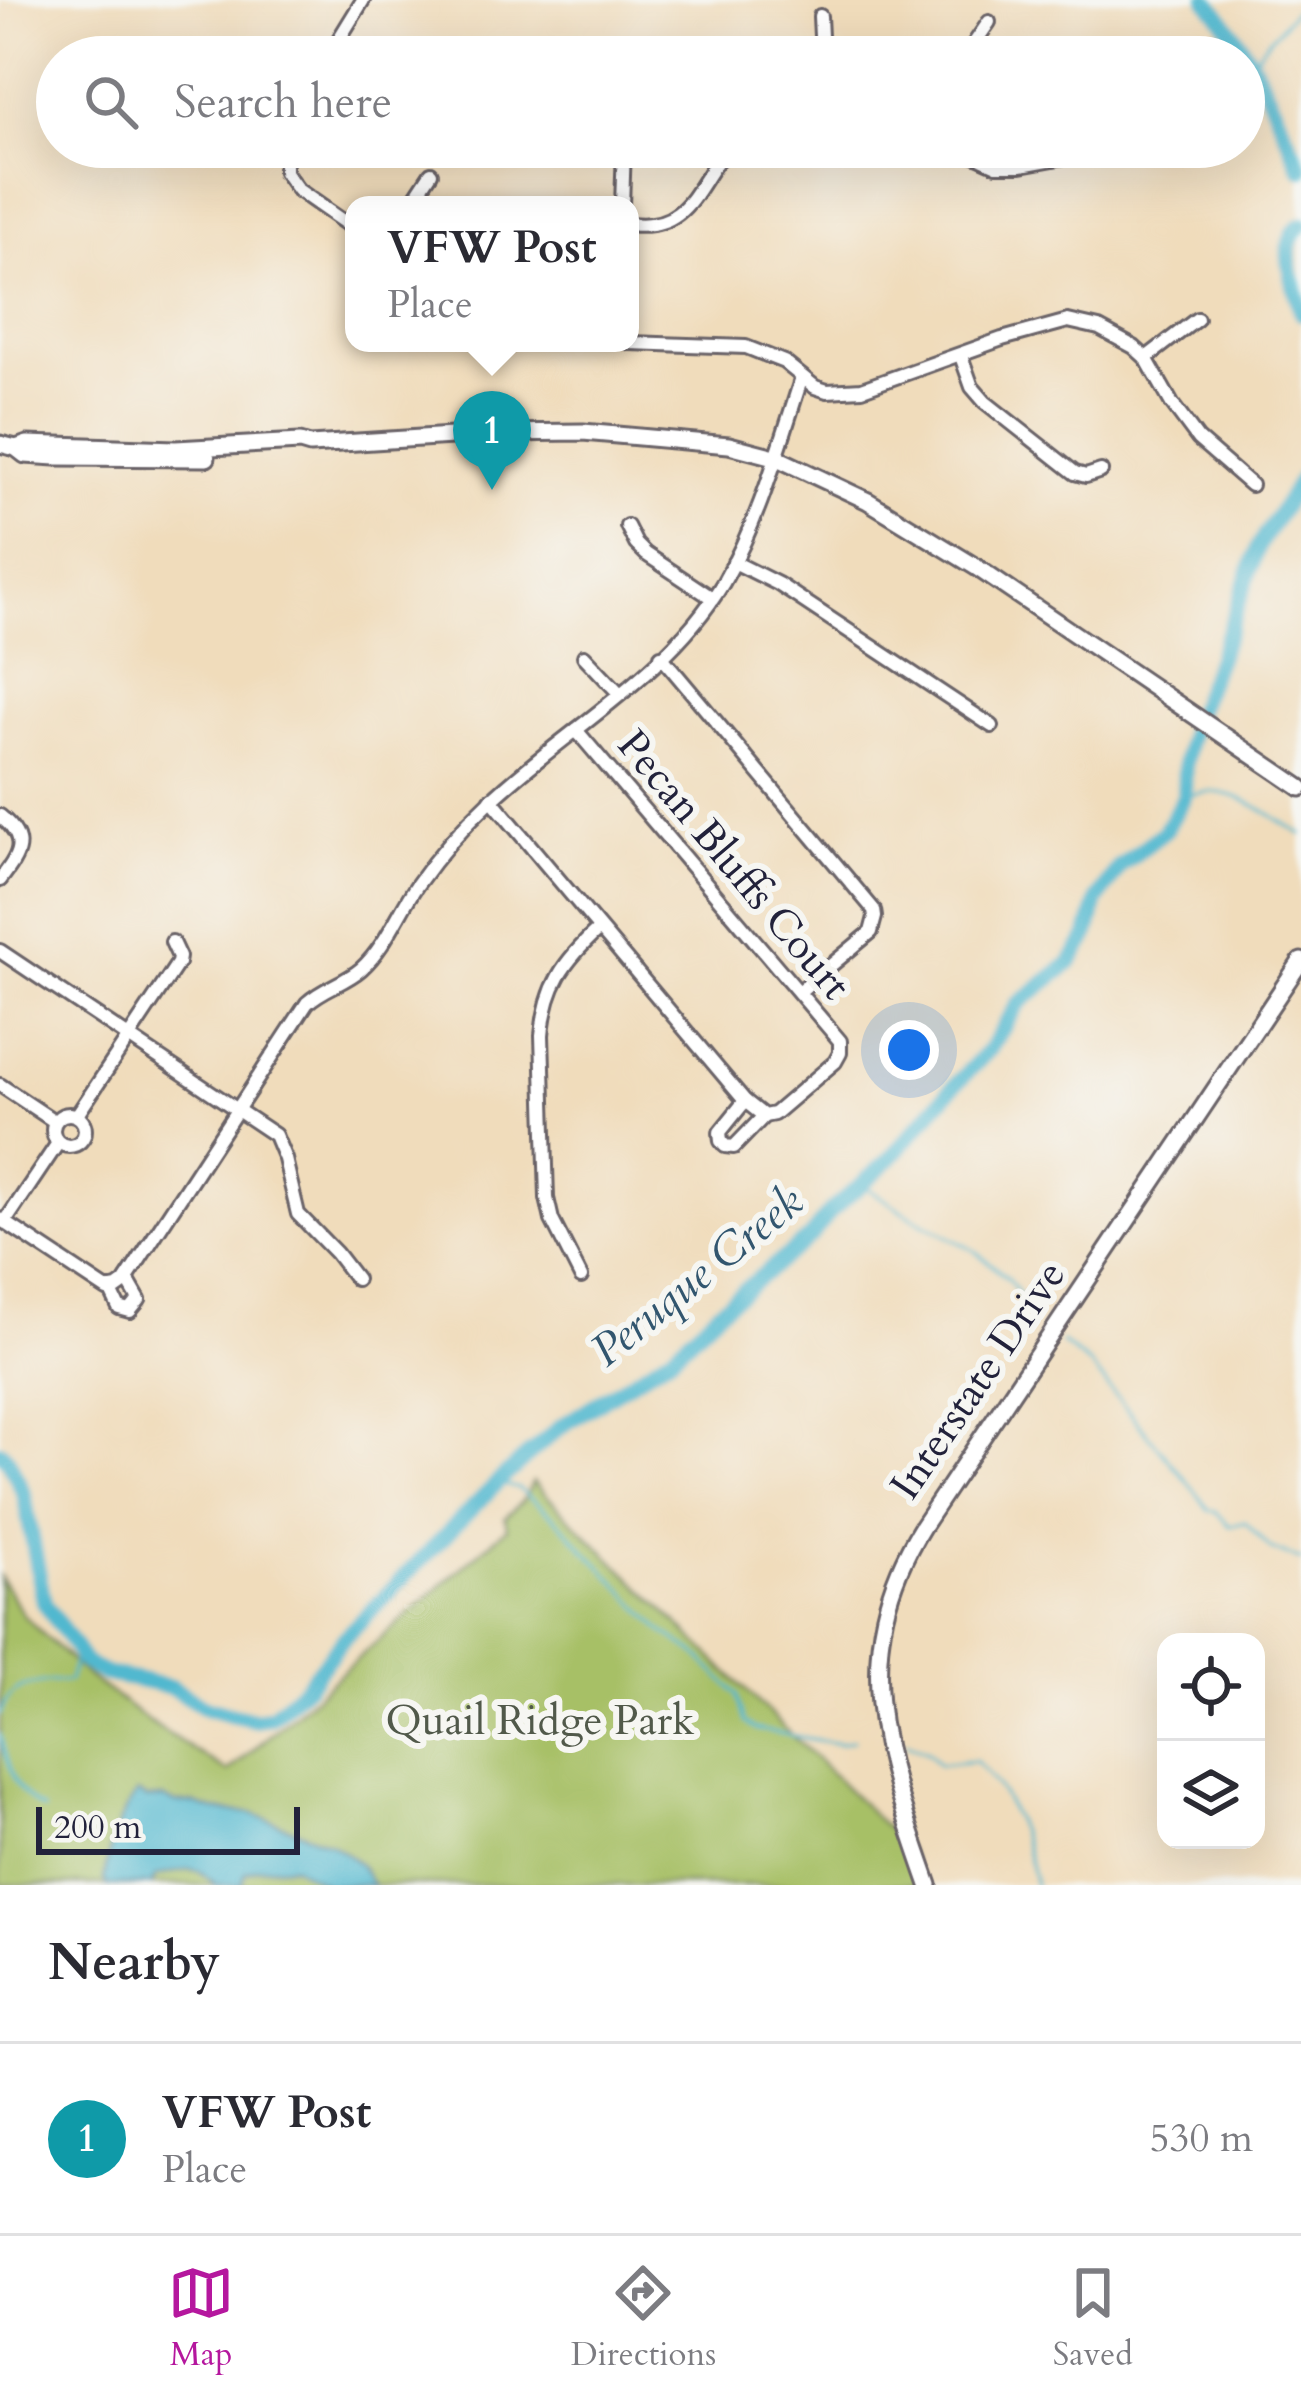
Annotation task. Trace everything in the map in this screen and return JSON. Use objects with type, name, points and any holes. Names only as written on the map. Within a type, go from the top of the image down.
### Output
[{"type":"main road","points":[[8,446],[310,445],[583,432],[729,445],[775,457],[837,484],[911,526],[1301,788]]},
{"type":"main road","name":"Interstate Drive","points":[[929,1885],[895,1785],[881,1721],[878,1654],[898,1573],[929,1516],[1301,961]]},
{"type":"street","points":[[339,36],[358,2]]},
{"type":"street","points":[[820,16],[821,36]]},
{"type":"street","points":[[979,36],[989,22]]},
{"type":"street","points":[[285,168],[298,190],[345,223]]},
{"type":"street","points":[[639,225],[666,222],[688,206],[711,168]]},
{"type":"street","points":[[416,196],[431,173]]},
{"type":"street","points":[[1146,358],[1198,319]]},
{"type":"street","points":[[639,343],[746,347],[784,362],[827,392],[862,389],[1068,321],[1099,328],[1146,358],[1198,439],[1251,485]]},
{"type":"street","points":[[961,356],[972,387],[985,402],[1075,473],[1086,476],[1100,471]]},
{"type":"street","points":[[58,1143],[2,1220],[106,1290],[118,1285],[307,1003],[362,968],[448,843],[491,800],[676,643],[712,598],[758,510],[802,377]]},
{"type":"street","points":[[627,526],[646,554],[712,598]]},
{"type":"street","points":[[734,562],[778,584],[992,726]]},
{"type":"street","points":[[584,656],[620,694]]},
{"type":"street","points":[[661,656],[874,910],[872,932],[800,992]]},
{"type":"street","name":"Pecan Bluffs Court","points":[[576,730],[840,1041],[836,1062],[774,1114],[764,1116]]},
{"type":"street","points":[[491,800],[745,1101],[764,1116],[740,1143],[725,1146],[720,1132],[745,1101]]},
{"type":"street","points":[[0,816],[11,825],[19,846],[0,880]]},
{"type":"street","points":[[581,1277],[552,1220],[547,1198],[542,1035],[544,1010],[554,983],[574,952],[599,928]]},
{"type":"street","points":[[77,1115],[178,963],[172,942]]},
{"type":"street","points":[[0,951],[274,1135],[298,1214],[356,1280]]},
{"type":"street","points":[[0,1085],[54,1121]]},
{"type":"street","points":[[61,1115],[77,1115],[85,1124],[79,1144],[58,1143],[54,1121],[61,1115]]},
{"type":"green space","name":"Quail Ridge Park","points":[[533,1482],[908,1849],[922,1885],[0,1885],[0,1577],[24,1616],[85,1674],[228,1772],[507,1528],[505,1518]]},
{"type":"water","points":[[137,1793],[147,1799],[251,1813],[304,1833],[348,1855],[373,1885],[327,1885],[292,1866],[257,1868],[245,1873],[241,1885],[217,1885],[189,1869],[156,1876],[151,1885],[107,1885],[104,1880],[115,1834]]},
{"type":"waterway","name":"Peruque Creek","points":[[1207,0],[1234,36]]},
{"type":"waterway","points":[[1265,44],[1301,3]]},
{"type":"waterway","name":"Peruque Creek","points":[[1265,89],[1301,169]]},
{"type":"waterway","name":"Peruque Creek","points":[[1301,225],[1289,254],[1301,313]]},
{"type":"waterway","name":"Peruque Creek","points":[[0,1451],[24,1494],[44,1602],[85,1663],[105,1674],[171,1687],[204,1707],[257,1720],[272,1716],[307,1685],[343,1639],[497,1483],[560,1427],[673,1354],[810,1237],[831,1211],[889,1160],[990,1049],[1018,1004],[1070,963],[1087,938],[1097,901],[1120,866],[1165,831],[1184,797],[1192,723],[1259,545],[1301,478]]},
{"type":"waterway","points":[[1184,797],[1210,792],[1237,797],[1301,834]]},
{"type":"waterway","points":[[861,1184],[977,1252],[1008,1279],[1036,1319]]},
{"type":"waterway","points":[[1062,1343],[1090,1365],[1208,1509],[1230,1526],[1245,1522],[1271,1549],[1301,1560]]},
{"type":"waterway","points":[[497,1483],[519,1489],[553,1516],[661,1630],[695,1653],[737,1694],[745,1722],[755,1729],[840,1744],[853,1740]]},
{"type":"waterway","points":[[0,1715],[18,1690],[69,1681],[77,1653]]},
{"type":"waterway","points":[[0,1734],[19,1788],[44,1810]]},
{"type":"waterway","points":[[906,1743],[928,1752],[939,1765],[975,1761],[987,1774],[1014,1818],[1035,1885]]},
{"type":"place","name":"VFW Post","points":[[492,490]]}]
